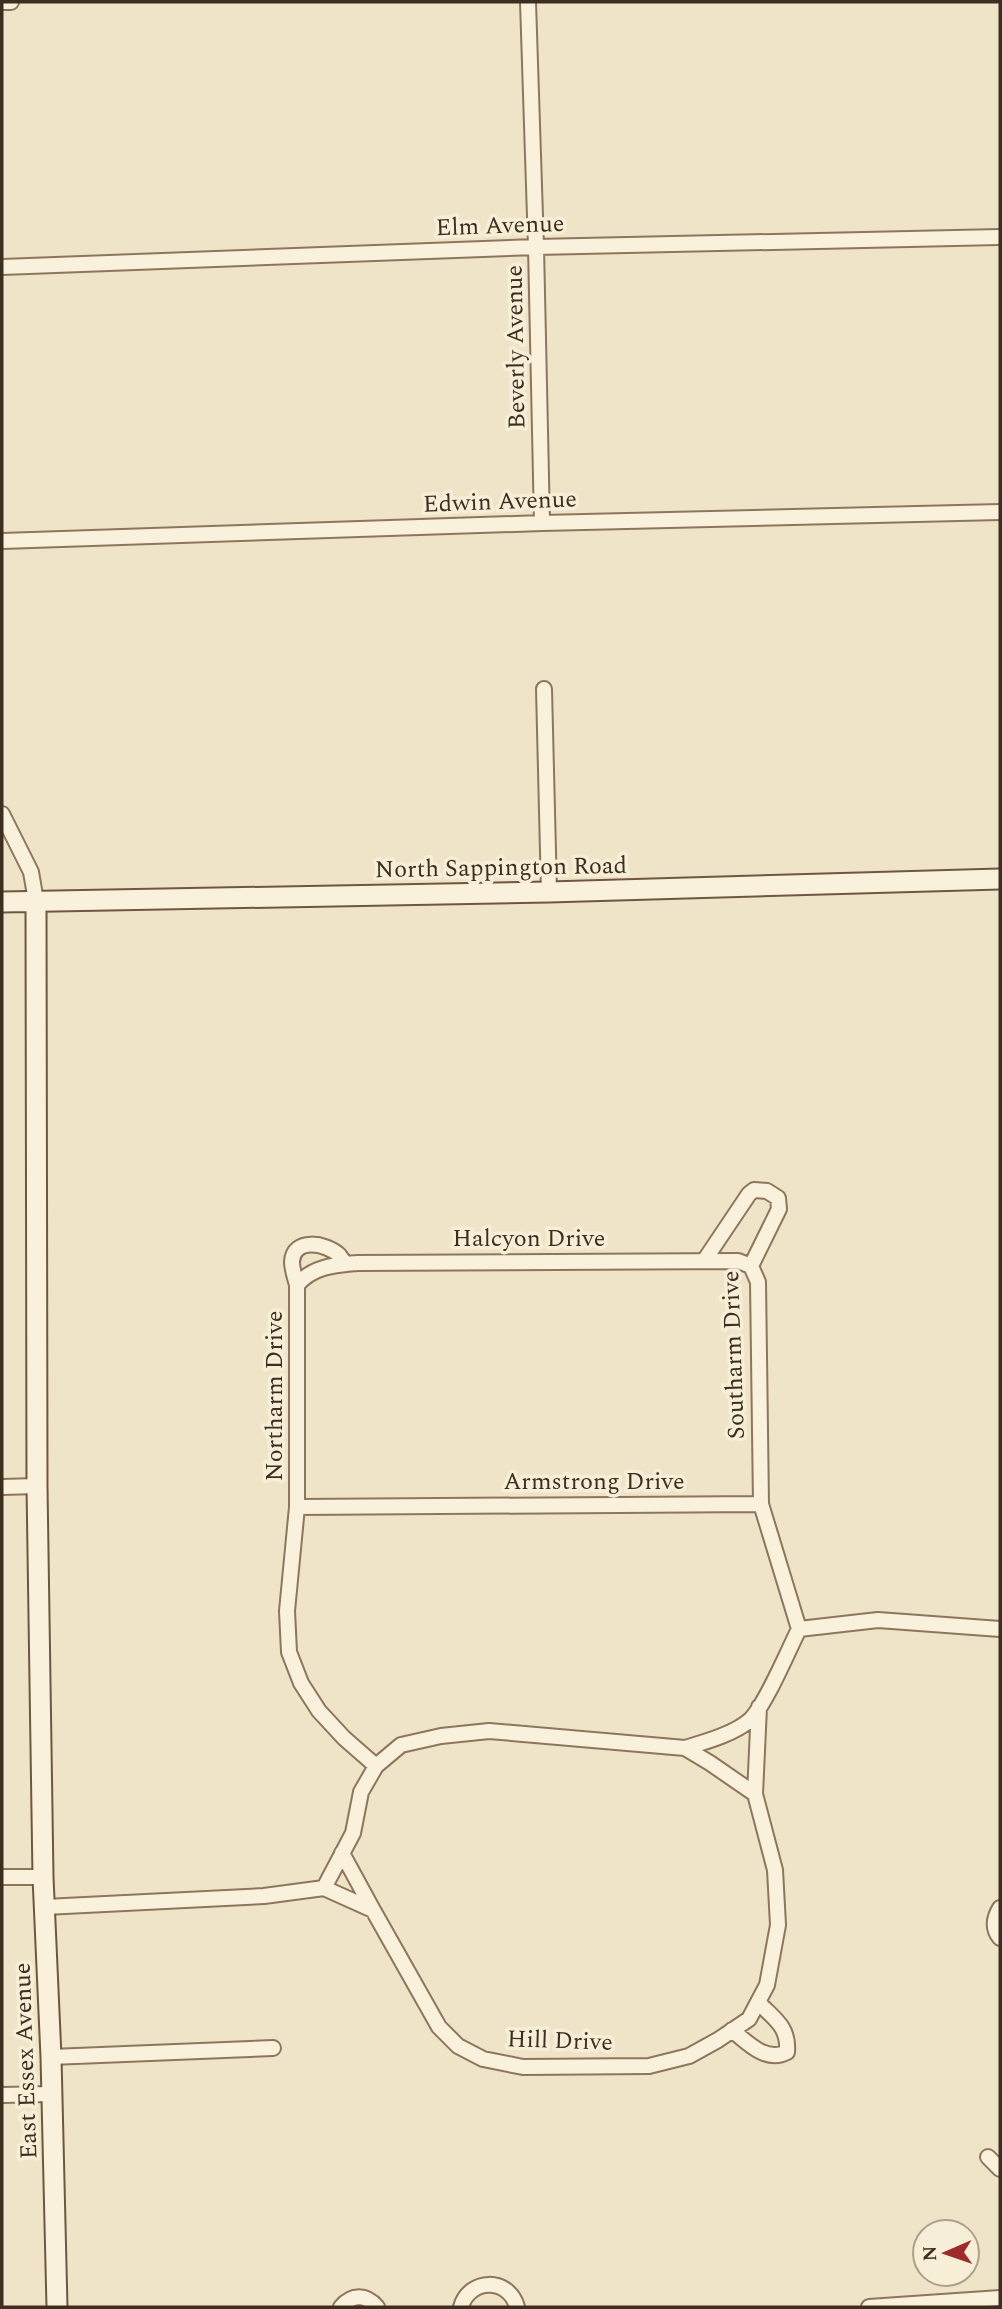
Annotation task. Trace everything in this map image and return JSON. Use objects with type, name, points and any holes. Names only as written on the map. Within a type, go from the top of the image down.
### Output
[{"type":"street","points":[[2,2],[11,2]]},
{"type":"street","name":"Beverly Avenue","points":[[528,2],[537,247],[542,523]]},
{"type":"street","name":"Elm Avenue","points":[[2,267],[537,247],[1000,237]]},
{"type":"street","name":"Edwin Avenue","points":[[2,541],[542,523],[1000,512]]},
{"type":"street","points":[[544,689],[549,892]]},
{"type":"street","name":"East Essex Avenue","points":[[2,814],[31,872],[36,901],[37,1486],[43,1877],[51,2057],[57,2307]]},
{"type":"street","name":"North Sappington Road","points":[[2,902],[549,892],[1000,879]]},
{"type":"street","name":"Southarm Drive","points":[[704,1261],[754,1190],[767,1191],[778,1198],[779,1209],[751,1266],[758,1282],[761,1504]]},
{"type":"street","name":"Northarm Drive","points":[[345,1264],[339,1255],[316,1244],[299,1247],[293,1254],[292,1264],[298,1285],[297,1507],[287,1611],[289,1652],[301,1684],[319,1711],[376,1766]]},
{"type":"street","name":"Halcyon Drive","points":[[309,1274],[319,1268],[345,1264],[738,1261],[751,1266]]},
{"type":"street","name":"Northarm Drive","points":[[298,1285],[309,1274]]},
{"type":"street","points":[[2,1487],[37,1486]]},
{"type":"street","points":[[761,1504],[799,1629],[878,1620],[1000,1629]]},
{"type":"street","name":"Armstrong Drive","points":[[297,1507],[761,1504]]},
{"type":"street","name":"Hill Drive","points":[[324,1888],[353,1833],[361,1792],[376,1766],[401,1745],[441,1736],[489,1731],[685,1748],[715,1739],[749,1721],[759,1707],[799,1629]]},
{"type":"street","name":"Hill Drive","points":[[342,1853],[439,2027],[458,2046],[483,2059],[523,2067],[649,2066],[689,2056],[749,2018],[767,1985],[778,1925],[775,1870],[755,1794],[759,1707]]},
{"type":"street","name":"Hill Drive","points":[[685,1748],[755,1794]]},
{"type":"street","points":[[2,1877],[43,1877]]},
{"type":"street","points":[[45,1907],[264,1896],[324,1888],[373,1910]]},
{"type":"street","points":[[1000,1908],[994,1919],[996,1933],[1000,1938]]},
{"type":"street","points":[[732,2030],[764,2054],[779,2056],[787,2052],[788,2038],[781,2025],[758,2002]]},
{"type":"street","points":[[51,2057],[273,2048]]},
{"type":"street","points":[[2,2095],[51,2094]]},
{"type":"street","points":[[988,2158],[1000,2169]]},
{"type":"street","points":[[461,2307],[468,2293],[485,2284],[504,2288],[511,2294],[517,2307]]},
{"type":"street","points":[[341,2307],[347,2300],[360,2296],[377,2307]]},
{"type":"street","points":[[869,2307],[1000,2298]]}]
